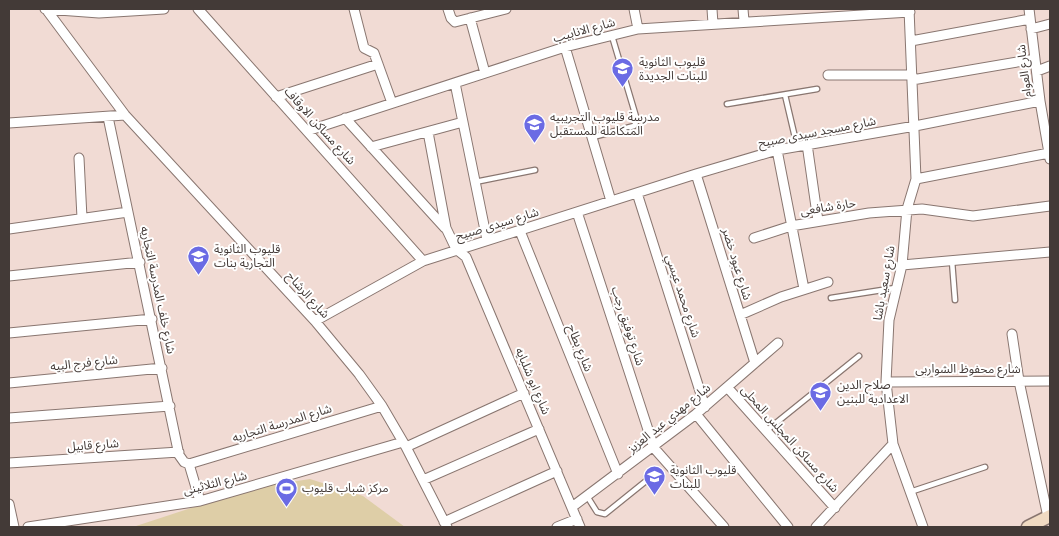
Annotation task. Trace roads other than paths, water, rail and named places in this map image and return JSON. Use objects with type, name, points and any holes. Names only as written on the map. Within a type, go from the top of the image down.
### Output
[{"type":"main road","points":[[1028,527],[1049,517]]},
{"type":"street","points":[[45,9],[99,11],[163,9]]},
{"type":"street","name":"شارع الرشاح","points":[[45,9],[125,115],[316,321],[382,406],[446,525]]},
{"type":"street","name":"شارع مساكن الاوقاف","points":[[198,9],[423,261]]},
{"type":"street","points":[[354,9],[364,48],[374,53],[392,103]]},
{"type":"street","points":[[448,9],[454,21],[506,9]]},
{"type":"street","points":[[634,9],[638,29]]},
{"type":"street","points":[[712,9],[713,24]]},
{"type":"street","points":[[743,9],[744,21]]},
{"type":"street","name":"شارع العوام","points":[[1029,9],[1040,101],[1050,156]]},
{"type":"street","name":"شارع الانابيب","points":[[307,131],[565,47],[638,29],[713,24],[814,13],[909,10]]},
{"type":"street","name":"شارع سعيد باشا","points":[[909,10],[916,178],[907,209],[902,265],[895,288],[887,342],[886,382],[893,444],[923,527]]},
{"type":"street","points":[[470,18],[485,73]]},
{"type":"street","points":[[911,41],[1030,19]]},
{"type":"street","points":[[1032,30],[1050,24]]},
{"type":"street","points":[[565,47],[611,201]]},
{"type":"street","points":[[828,75],[912,78],[1035,59]]},
{"type":"street","points":[[276,96],[378,64]]},
{"type":"street","points":[[1037,71],[1050,66]]},
{"type":"street","points":[[455,83],[487,240]]},
{"type":"street","name":"شارع مسجد سيدى صبيح","points":[[696,174],[776,150],[915,126],[1040,101]]},
{"type":"street","points":[[9,123],[125,115]]},
{"type":"street","name":"شارع خلف المدرسة التجاريه","points":[[108,117],[179,452],[182,460],[189,464]]},
{"type":"street","points":[[346,118],[446,228]]},
{"type":"street","points":[[371,147],[463,122]]},
{"type":"street","points":[[428,132],[446,228]]},
{"type":"street","points":[[807,144],[818,221]]},
{"type":"street","points":[[776,150],[804,288]]},
{"type":"street","points":[[916,178],[1050,156]]},
{"type":"street","points":[[79,158],[82,218]]},
{"type":"street","name":"شارع سيدى صبيح","points":[[316,321],[423,261],[696,174]]},
{"type":"street","name":"شارع عبود خضر","points":[[696,174],[754,363]]},
{"type":"street","name":"شارع محمد عيسي","points":[[637,193],[705,406]]},
{"type":"street","name":"حارة شافعى","points":[[754,238],[790,226],[907,209],[922,208],[973,216],[1050,206]]},
{"type":"street","points":[[9,228],[128,212]]},
{"type":"street","name":"شارع توفيق رجب","points":[[577,212],[654,448]]},
{"type":"street","name":"شارع ابو شلبايه","points":[[446,228],[456,249],[466,257],[578,523]]},
{"type":"street","name":"شارع بطاح","points":[[520,231],[618,474]]},
{"type":"street","points":[[902,265],[1050,252]]},
{"type":"street","points":[[9,276],[140,262]]},
{"type":"street","points":[[740,315],[804,288],[828,282]]},
{"type":"street","points":[[9,333],[152,319]]},
{"type":"street","points":[[1012,334],[1019,381],[1049,517]]},
{"type":"street","name":"شارع مهدي عبد العزيز","points":[[572,507],[654,448],[778,343]]},
{"type":"street","name":"شارع فرج البيه","points":[[9,384],[162,368]]},
{"type":"street","name":"شارع محفوظ الشواربى","points":[[886,382],[1050,380]]},
{"type":"street","name":"شارع مساكن المجلس المحلى","points":[[727,387],[835,508]]},
{"type":"street","name":"شارع الثلاثينى","points":[[28,527],[200,501],[404,444],[524,393]]},
{"type":"street","points":[[9,418],[170,406]]},
{"type":"street","name":"شارع المدرسة التجاريه","points":[[189,464],[382,406]]},
{"type":"street","points":[[696,414],[788,527]]},
{"type":"street","points":[[423,480],[539,429]]},
{"type":"street","points":[[816,527],[893,444]]},
{"type":"street","points":[[654,448],[724,527]]},
{"type":"street","name":"شارع قابيل","points":[[9,463],[179,452]]},
{"type":"street","points":[[189,464],[200,501]]},
{"type":"street","points":[[446,525],[557,471]]},
{"type":"street","points":[[9,504],[14,527]]},
{"type":"street","points":[[557,527],[578,523]]},
{"type":"lane","points":[[592,138],[634,126],[637,120],[612,35]]},
{"type":"lane","points":[[727,104],[817,90]]},
{"type":"lane","points":[[785,95],[797,146]]},
{"type":"lane","points":[[475,182],[535,170]]},
{"type":"lane","points":[[952,261],[956,300]]},
{"type":"lane","points":[[831,298],[895,288]]},
{"type":"lane","points":[[766,430],[859,356]]},
{"type":"lane","points":[[910,492],[984,467]]},
{"type":"lane","points":[[587,496],[597,512],[604,514],[646,480]]},
{"type":"place","name":"قليوب الثانوية للبنات الجديدة","points":[[623,88]]},
{"type":"place","name":"مدرسة قليوب التجريبيه المتكاملة للمستقبل","points":[[534,143]]},
{"type":"place","name":"قليوب الثانوية التجارية بنات","points":[[198,275]]},
{"type":"place","name":"صلاح الدين الاعدادية للبنين","points":[[821,411]]},
{"type":"place","name":"قليوب الثانوية للبنات","points":[[654,496]]},
{"type":"place","name":"مركز شباب قليوب","points":[[286,507]]}]
